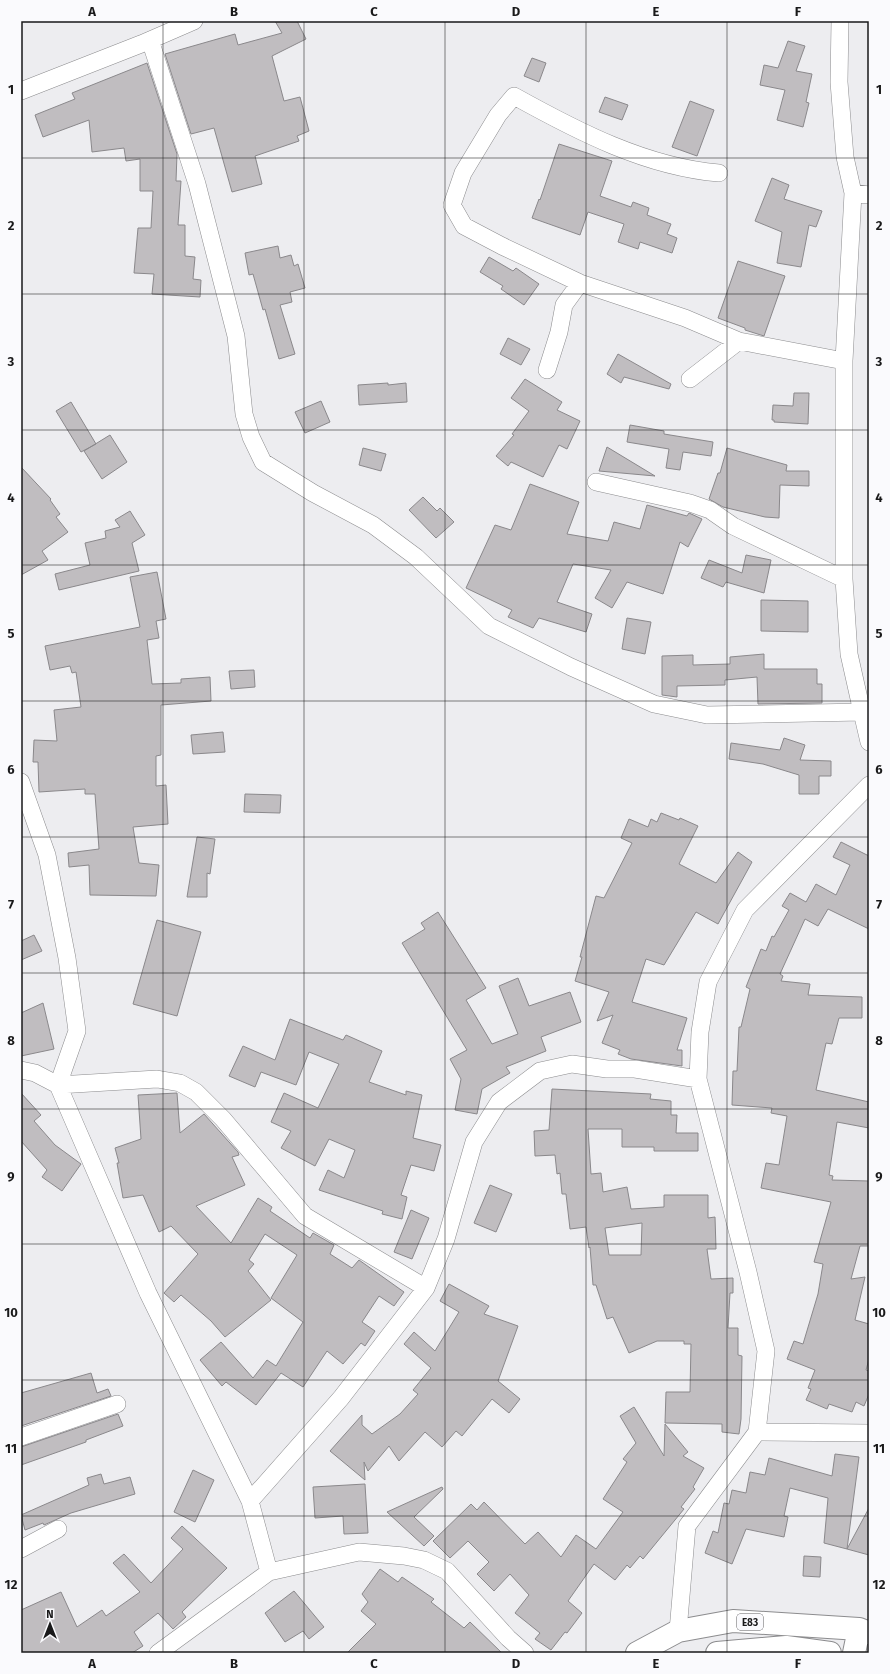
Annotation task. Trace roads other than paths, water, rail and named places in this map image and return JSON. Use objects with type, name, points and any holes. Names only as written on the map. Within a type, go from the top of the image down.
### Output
[{"type":"main road","name":"E83","points":[[637,1653],[678,1631],[733,1621],[864,1631]]},
{"type":"main road","points":[[854,1653],[864,1631]]},
{"type":"main road","points":[[717,1653],[786,1647],[830,1653]]},
{"type":"street","points":[[21,91],[194,21]]},
{"type":"street","points":[[840,21],[839,82],[845,157],[861,194],[844,361],[844,579],[850,654],[869,742]]},
{"type":"street","points":[[150,40],[197,184],[236,336],[244,414],[251,437],[263,462],[313,493],[373,525],[416,557],[489,626],[571,667],[654,704],[707,715],[862,712]]},
{"type":"street","points":[[719,174],[702,172],[658,162],[566,125],[514,96],[498,115],[463,174],[452,205],[464,226],[580,283],[685,318],[739,341],[844,361]]},
{"type":"street","points":[[547,370],[559,332],[564,305],[580,283]]},
{"type":"street","points":[[690,379],[739,341]]},
{"type":"street","points":[[596,482],[690,503],[710,510],[733,526],[844,579]]},
{"type":"street","points":[[21,782],[47,855],[67,958],[77,1031],[58,1085],[148,1293],[250,1501],[268,1572]]},
{"type":"street","points":[[678,1631],[686,1526],[757,1432],[766,1350],[748,1272],[698,1080],[700,1032],[708,982],[745,910],[869,785]]},
{"type":"street","points":[[250,1501],[342,1398],[426,1288],[446,1239],[474,1142],[499,1102],[540,1071],[572,1064],[607,1069],[635,1069],[698,1080]]},
{"type":"street","points":[[21,1070],[35,1073],[58,1085],[157,1080],[180,1083],[196,1092],[223,1119],[306,1216],[426,1288]]},
{"type":"street","points":[[21,1437],[117,1404]]},
{"type":"street","points":[[757,1432],[869,1433]]},
{"type":"street","points":[[21,1549],[58,1529]]},
{"type":"street","points":[[158,1653],[268,1572],[360,1552],[404,1556],[424,1560],[447,1571],[508,1638],[524,1653]]}]
